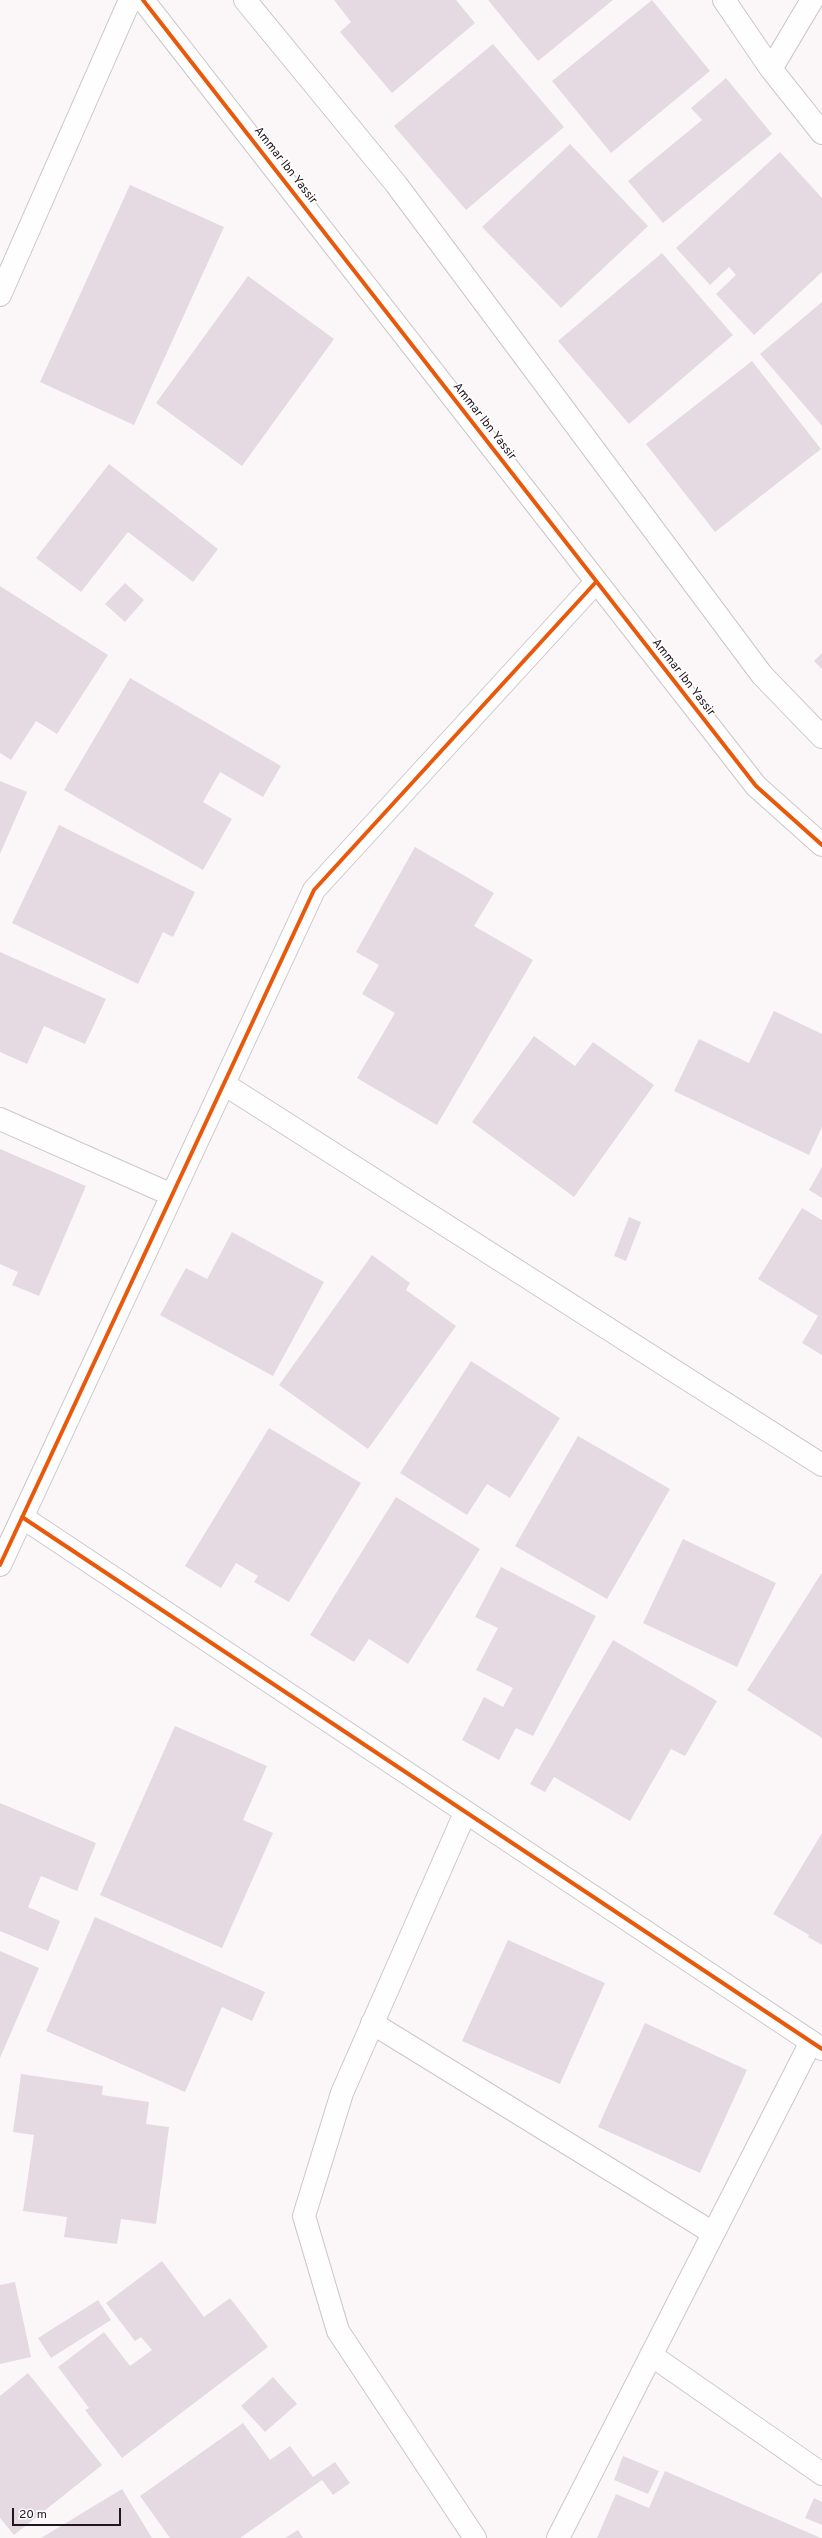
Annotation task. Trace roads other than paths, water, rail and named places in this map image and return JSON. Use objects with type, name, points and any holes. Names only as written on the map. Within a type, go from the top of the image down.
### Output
[{"type":"street","points":[[0,296],[130,0]]},
{"type":"street","name":"Ammar Ibn Yassir","points":[[143,0],[756,786],[822,845]]},
{"type":"street","points":[[245,0],[396,184],[762,675],[822,737]]},
{"type":"street","points":[[724,0],[771,69],[822,133]]},
{"type":"street","points":[[771,69],[812,0]]},
{"type":"street","points":[[0,1565],[314,890],[596,582]]},
{"type":"street","points":[[224,1084],[822,1465]]},
{"type":"street","points":[[0,1119],[172,1194]]},
{"type":"street","points":[[22,1518],[816,2045],[713,2233],[558,2538]]},
{"type":"street","points":[[465,1813],[342,2093],[304,2216],[338,2331],[475,2538]]},
{"type":"street","points":[[372,2023],[713,2233]]},
{"type":"street","points":[[651,2355],[822,2474]]}]
